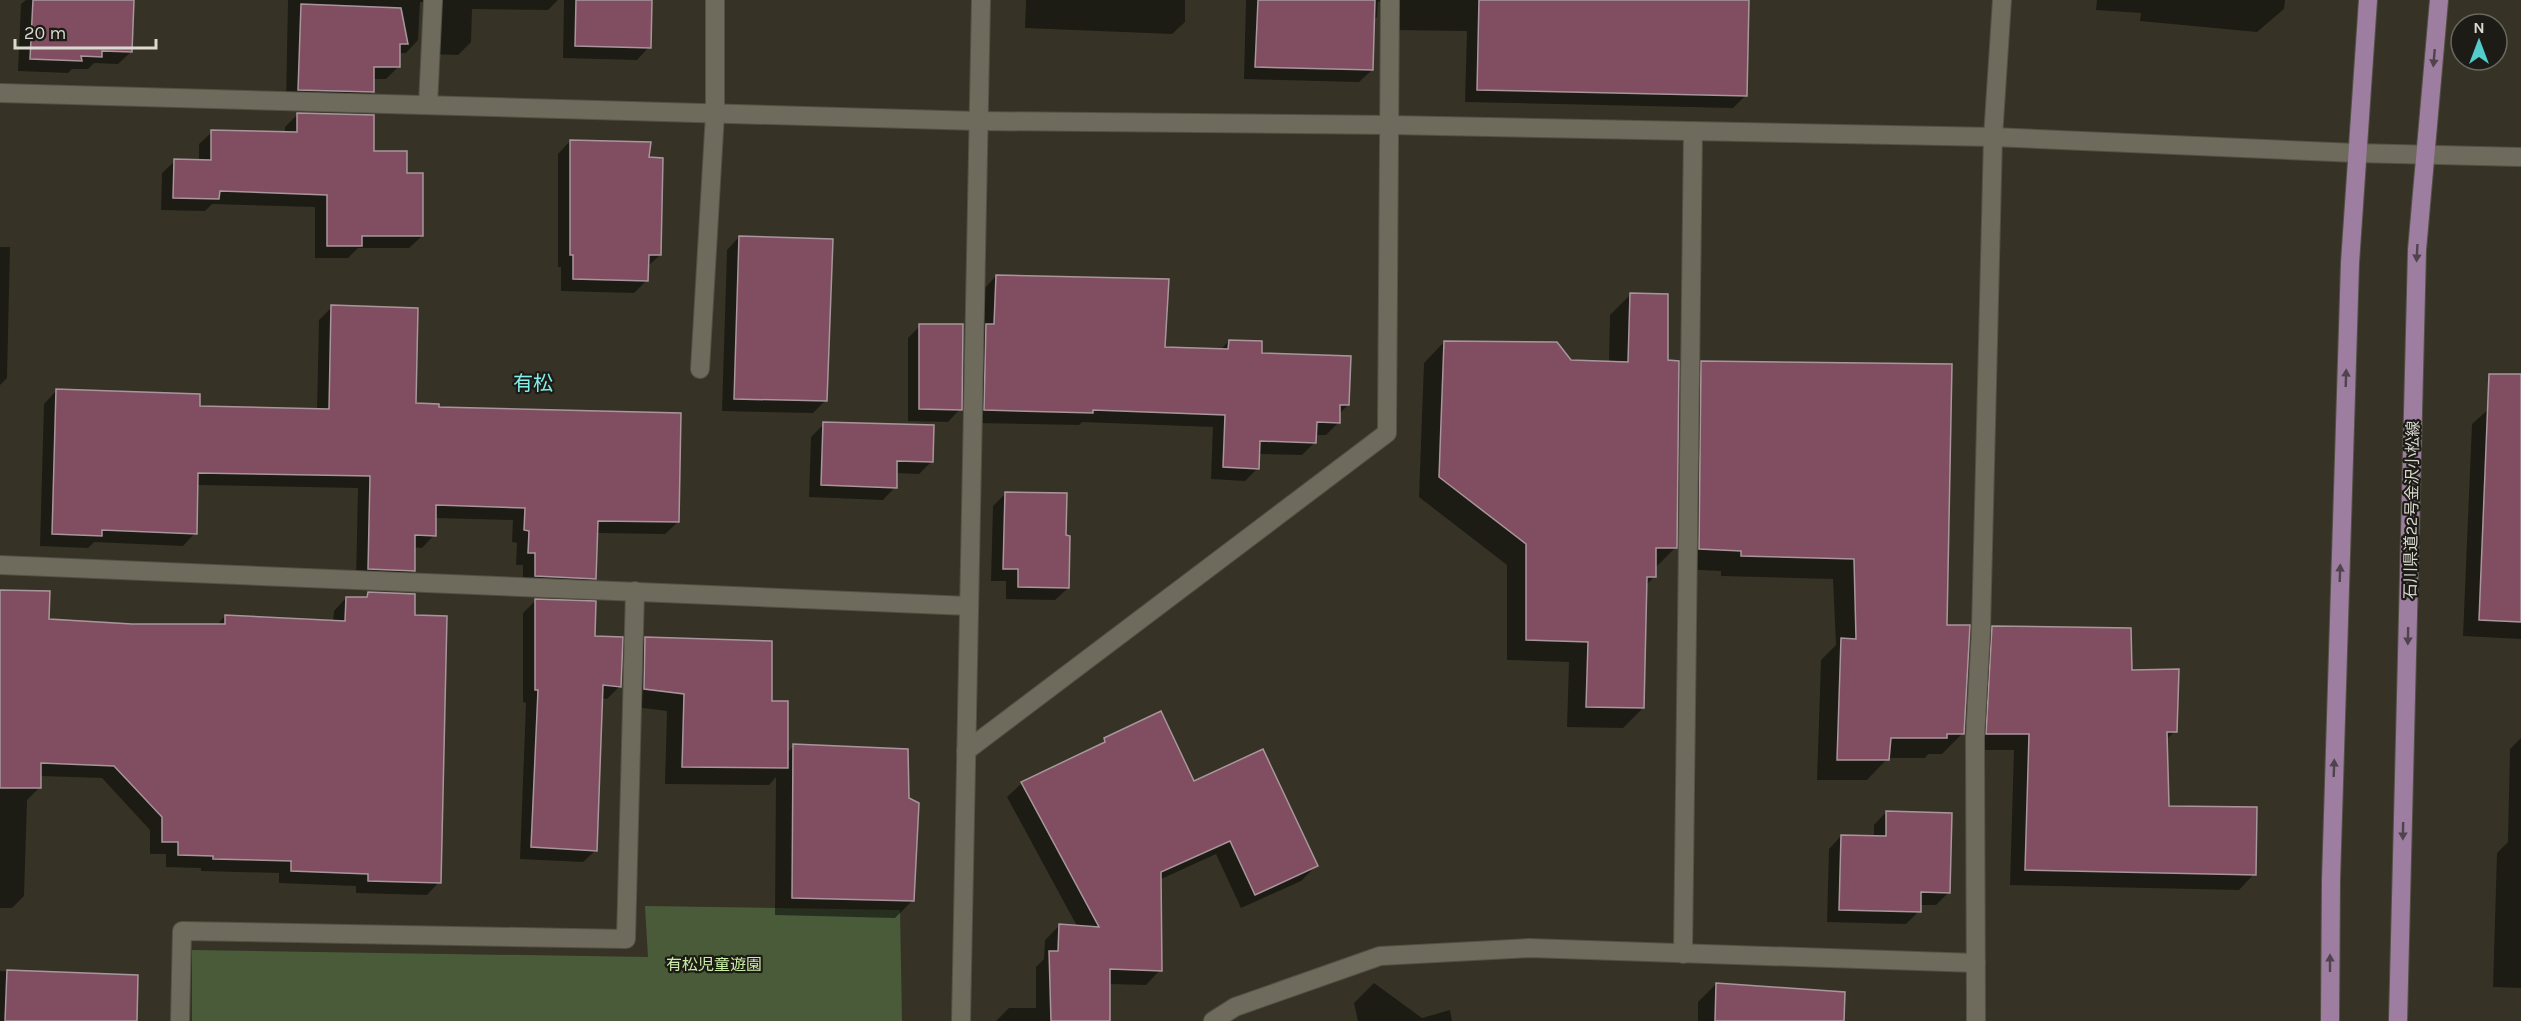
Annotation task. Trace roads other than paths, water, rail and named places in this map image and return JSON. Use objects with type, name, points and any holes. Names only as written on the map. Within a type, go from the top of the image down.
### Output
[{"type":"main road","points":[[2330,1021],[2331,880],[2340,556],[2356,153],[2368,0]]},
{"type":"main road","name":"石川県道22号金沢小松線","points":[[2398,1021],[2417,250],[2439,0]]},
{"type":"street","points":[[428,105],[433,0]]},
{"type":"street","points":[[700,369],[715,114],[715,0]]},
{"type":"street","points":[[961,1021],[981,0]]},
{"type":"street","points":[[966,751],[1387,433],[1390,0]]},
{"type":"street","points":[[1976,1021],[1975,738],[1981,630],[1993,137],[2002,0]]},
{"type":"street","points":[[0,93],[978,121],[1390,125],[1993,137],[2356,153],[2521,157]]},
{"type":"street","points":[[1683,954],[1693,131]]},
{"type":"street","points":[[0,566],[969,606]]},
{"type":"street","points":[[180,1021],[182,931],[626,939],[635,591]]},
{"type":"street","points":[[1214,1021],[1235,1007],[1380,956],[1529,948],[1976,963]]},
{"type":"district","name":"有松","points":[[533,383]]},
{"type":"park label","name":"有松児童遊園","points":[[714,964]]}]
